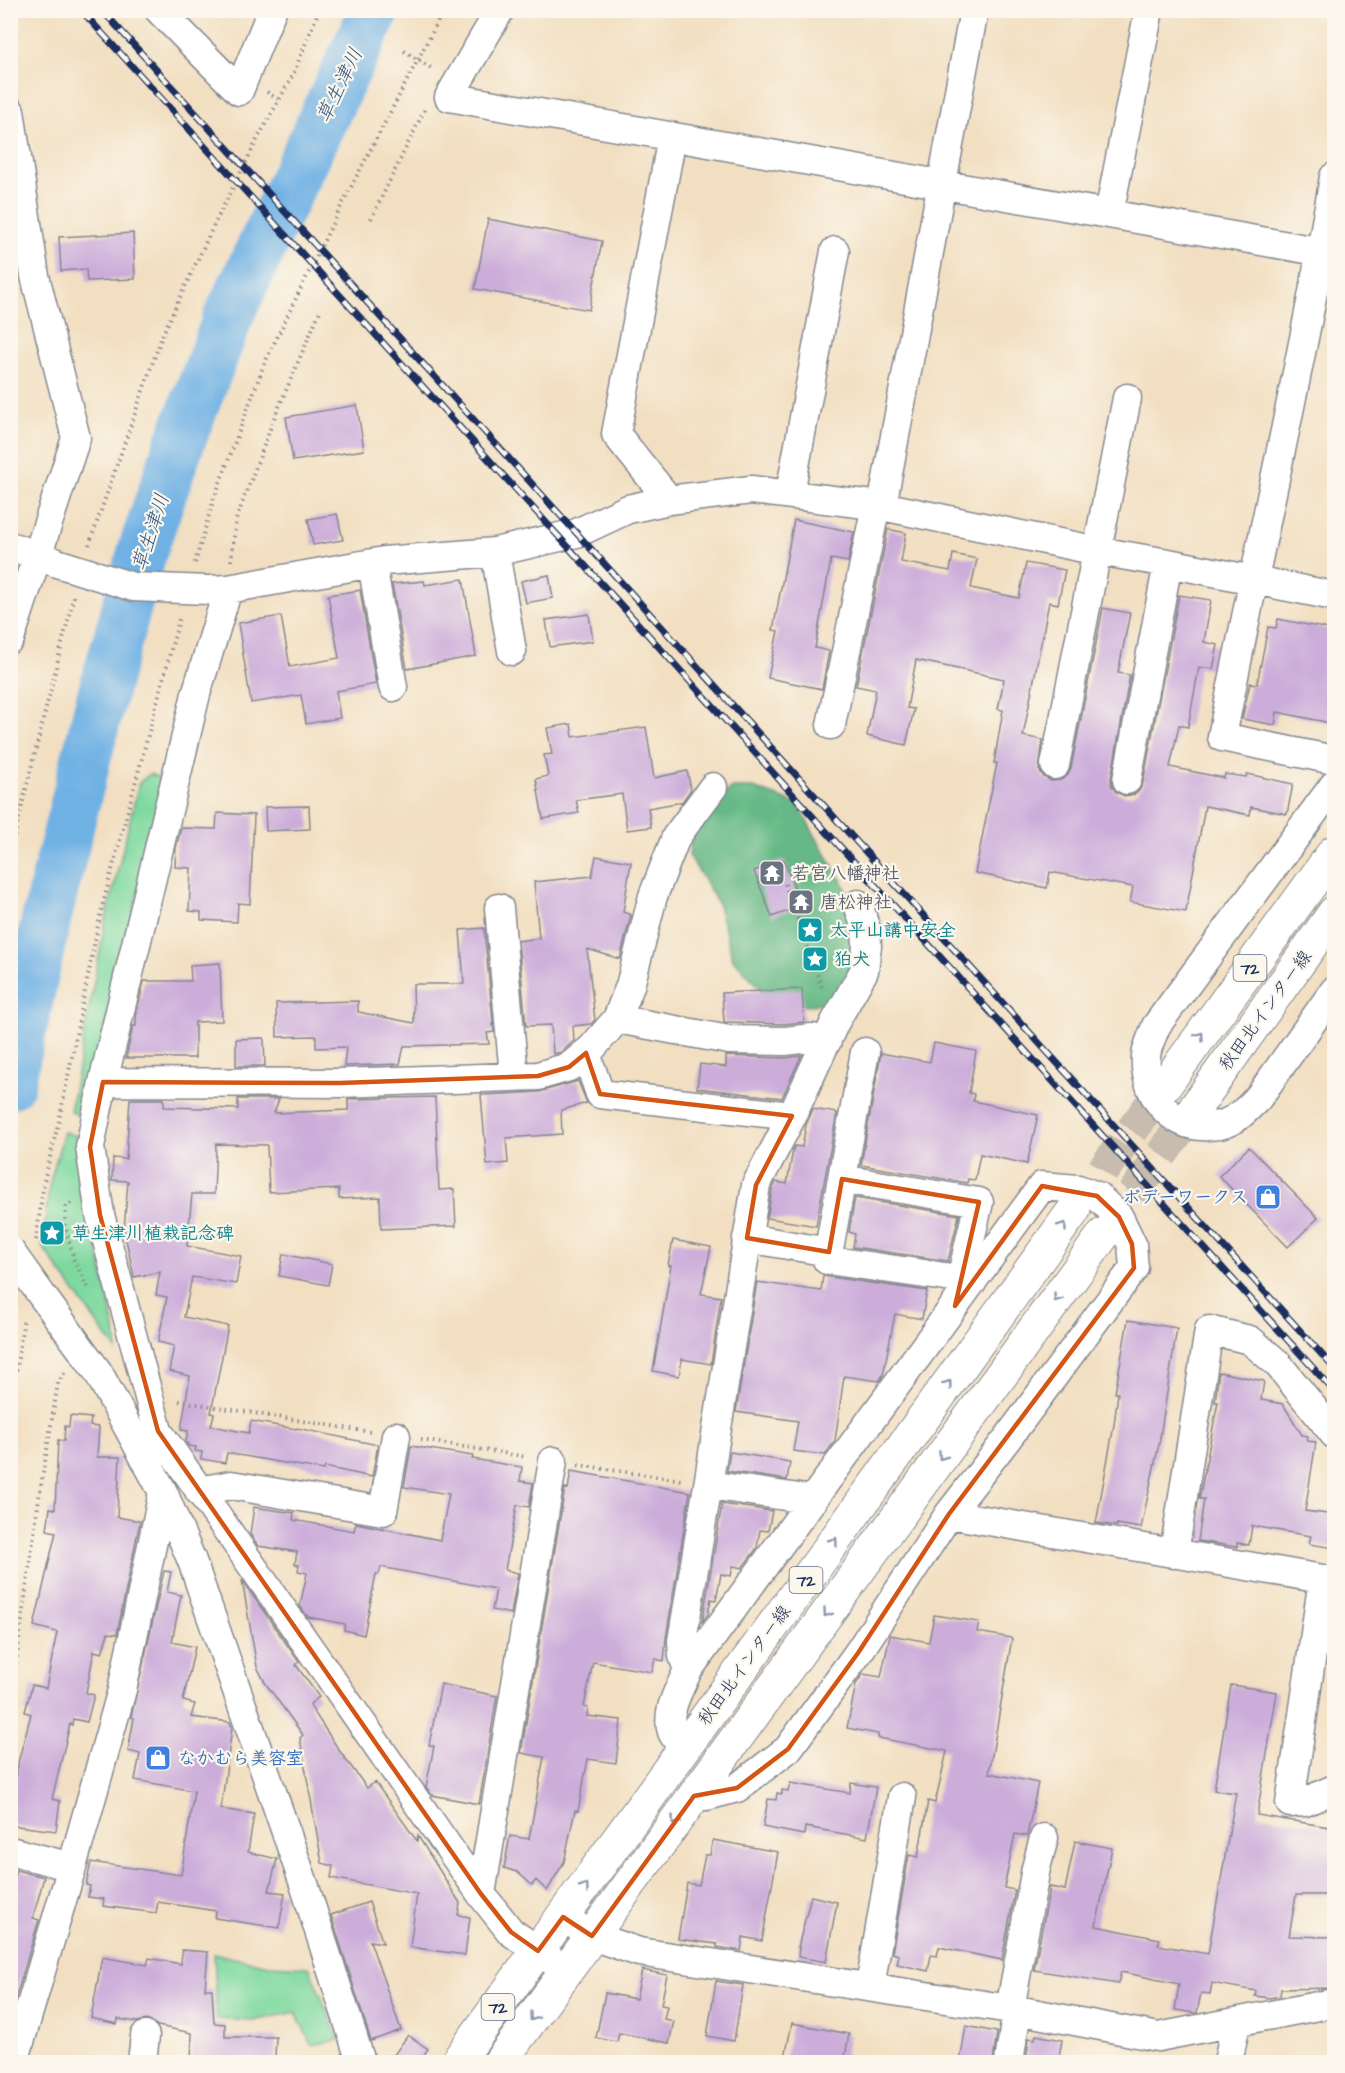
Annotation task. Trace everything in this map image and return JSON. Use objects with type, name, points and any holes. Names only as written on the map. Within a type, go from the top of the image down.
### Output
[{"type":"main road","name":"秋田北インター線","points":[[1166,1084],[1335,852]]},
{"type":"main road","name":"秋田北インター線","points":[[1195,1107],[1335,913]]},
{"type":"main road","name":"秋田北インター線","points":[[457,2062],[1074,1210]]},
{"type":"main road","name":"秋田北インター線","points":[[500,2062],[1104,1234]]},
{"type":"street","points":[[159,10],[239,91],[272,10]]},
{"type":"street","points":[[500,10],[449,97],[1328,253]]},
{"type":"street","points":[[831,725],[879,505],[974,10]]},
{"type":"street","points":[[1109,214],[1149,10]]},
{"type":"street","points":[[10,111],[35,276],[76,438],[47,560],[11,643]]},
{"type":"street","points":[[669,500],[616,434],[672,136]]},
{"type":"street","points":[[1335,177],[1328,253],[1252,580],[1222,737],[1335,760]]},
{"type":"street","points":[[790,493],[835,251]]},
{"type":"street","points":[[1055,765],[1127,398]]},
{"type":"street","points":[[10,546],[47,560],[134,586],[218,589],[372,564],[495,552],[577,533],[628,509],[669,500],[751,490],[879,505],[1098,551],[1335,596]]},
{"type":"street","points":[[495,552],[512,651]]},
{"type":"street","points":[[1127,780],[1168,563]]},
{"type":"street","points":[[372,564],[393,687]]},
{"type":"street","points":[[14,2062],[122,1690],[156,1480],[158,1431],[100,1215],[90,1147],[103,1082],[196,694],[218,589]]},
{"type":"street","points":[[1335,785],[1156,1026],[1146,1056],[1149,1087],[1160,1105],[1175,1118],[1198,1127],[1224,1125],[1243,1113],[1258,1098],[1335,991]]},
{"type":"street","points":[[103,1082],[340,1083],[538,1076],[569,1067],[586,1053],[616,1019],[630,986],[653,896],[676,837],[713,787]]},
{"type":"street","points":[[688,1670],[682,1656],[682,1641],[756,1185],[792,1116],[831,1032],[864,971],[867,946],[866,929],[858,904]]},
{"type":"street","points":[[500,908],[514,1077]]},
{"type":"street","points":[[616,1019],[729,1040],[785,1041],[812,1038],[831,1032]]},
{"type":"street","points":[[865,1052],[827,1260],[967,1280]]},
{"type":"street","points":[[586,1053],[600,1094],[792,1116]]},
{"type":"street","points":[[282,1103],[341,1100],[340,1083]]},
{"type":"street","points":[[842,1179],[979,1202],[967,1280]]},
{"type":"street","points":[[683,1748],[672,1732],[670,1716],[677,1692],[688,1670],[813,1500],[967,1280],[1042,1186],[1077,1189],[1097,1196],[1119,1217],[1131,1244],[1134,1268],[949,1514],[858,1653],[788,1749],[736,1788],[707,1796],[694,1796]]},
{"type":"street","points":[[747,1238],[829,1252]]},
{"type":"street","points":[[10,1251],[98,1372],[156,1480],[196,1572],[304,1884],[361,2062]]},
{"type":"street","points":[[1174,1554],[1209,1330],[1250,1340],[1277,1363],[1335,1434]]},
{"type":"street","points":[[158,1431],[481,1894],[511,1932],[567,1971]]},
{"type":"street","points":[[199,1491],[231,1485],[383,1511],[396,1436]]},
{"type":"street","points":[[481,1894],[553,1461]]},
{"type":"street","points":[[708,1485],[813,1500]]},
{"type":"street","points":[[949,1514],[1329,1580],[1290,1803],[1305,1802],[1335,1789]]},
{"type":"street","points":[[870,1988],[902,1797]]},
{"type":"street","points":[[1009,2062],[1014,2010],[1036,1869],[1044,1838]]},
{"type":"street","points":[[10,1851],[72,1867]]},
{"type":"street","points":[[563,1917],[592,1936],[639,1952],[1014,2010],[1158,2037],[1335,2004]]},
{"type":"street","points":[[1228,2062],[1236,2023]]},
{"type":"path","points":[[89,548],[162,336],[212,229],[293,75],[319,10]]},
{"type":"path","points":[[404,51],[442,74]]},
{"type":"path","points":[[371,219],[427,105]]},
{"type":"path","points":[[218,589],[236,520],[275,416],[320,311]]},
{"type":"path","points":[[10,854],[76,590]]},
{"type":"path","points":[[785,884],[785,892],[794,904],[831,1032]]},
{"type":"path","points":[[788,917],[796,915]]},
{"type":"path","points":[[75,1201],[66,1206],[65,1225],[74,1260],[92,1299]]},
{"type":"path","points":[[10,1705],[39,1498],[58,1383],[80,1347]]},
{"type":"path","points":[[148,1396],[708,1485]]},
{"type":"highlighted area","points":[[586,1053],[600,1094],[792,1116],[756,1185],[747,1238],[829,1252],[842,1179],[979,1202],[955,1306],[1042,1186],[1097,1196],[1119,1217],[1132,1244],[1134,1268],[949,1514],[858,1653],[788,1749],[737,1788],[694,1796],[592,1936],[563,1917],[538,1951],[511,1932],[481,1894],[158,1431],[100,1215],[90,1147],[103,1082],[340,1083],[538,1076],[569,1067]]},
{"type":"green space","points":[[150,774],[165,781],[85,1112],[80,1116],[70,1111],[105,923],[139,783]]},
{"type":"green space","points":[[732,788],[753,788],[797,804],[846,889],[853,965],[844,997],[808,1006],[766,994],[733,959],[717,902],[689,855],[692,832],[708,807]]},
{"type":"green space","points":[[64,1132],[84,1138],[89,1210],[115,1328],[117,1351],[42,1246],[50,1182]]},
{"type":"green space","points":[[214,1954],[269,1965],[309,1967],[339,2040],[311,2045],[296,2012],[252,2021],[217,2019]]},
{"type":"building","points":[[488,219],[602,241],[589,310],[475,289]]},
{"type":"building","points":[[133,233],[135,279],[87,281],[86,269],[61,271],[59,237]]},
{"type":"building","points":[[357,405],[364,450],[293,461],[286,417]]},
{"type":"building","points":[[337,514],[343,540],[313,545],[308,519]]},
{"type":"building","points":[[794,520],[854,532],[848,562],[831,559],[815,648],[829,651],[822,689],[768,678],[778,631],[773,630]]},
{"type":"building","points":[[888,529],[906,533],[901,562],[950,571],[953,554],[977,559],[971,588],[1019,598],[1026,563],[1065,570],[1058,604],[1049,602],[1023,736],[1043,740],[1039,770],[1051,781],[1061,780],[1068,775],[1071,768],[1103,608],[1130,613],[1118,673],[1130,675],[1111,778],[1111,785],[1116,792],[1125,796],[1139,791],[1143,783],[1179,595],[1211,600],[1204,642],[1218,645],[1213,669],[1199,667],[1188,727],[1179,725],[1170,767],[1224,778],[1225,774],[1246,777],[1247,774],[1293,784],[1287,814],[1251,807],[1250,815],[1205,806],[1186,912],[1130,902],[1133,887],[1050,872],[1047,888],[975,873],[997,763],[994,763],[1003,710],[998,709],[1004,679],[916,660],[907,708],[914,709],[906,745],[867,736],[876,690],[856,686]]},
{"type":"building","points":[[549,575],[553,598],[526,603],[521,581]]},
{"type":"building","points":[[463,579],[476,656],[407,669],[392,584],[424,581],[425,585]]},
{"type":"building","points":[[360,590],[376,684],[336,691],[340,718],[306,724],[301,695],[251,703],[238,623],[281,616],[290,667],[339,658],[328,595]]},
{"type":"building","points":[[589,614],[593,641],[550,647],[546,620]]},
{"type":"building","points":[[1278,619],[1329,629],[1327,639],[1335,641],[1335,724],[1277,712],[1275,725],[1242,719],[1250,683],[1257,684],[1268,627],[1276,628]]},
{"type":"building","points":[[571,724],[573,737],[646,727],[654,778],[687,771],[691,789],[682,802],[648,808],[651,827],[627,830],[622,794],[576,800],[579,813],[543,819],[536,779],[548,776],[544,755],[552,754],[547,728]]},
{"type":"building","points":[[309,806],[310,829],[266,831],[265,807]]},
{"type":"building","points":[[217,813],[254,815],[250,904],[238,903],[237,922],[201,920],[201,912],[189,911],[191,868],[175,867],[176,848],[181,828],[216,829]]},
{"type":"building","points":[[596,856],[631,862],[623,912],[631,915],[620,959],[587,949],[595,1020],[591,1024],[573,1026],[574,1041],[561,1052],[553,1054],[551,1025],[526,1026],[518,941],[539,938],[534,882],[592,876]]},
{"type":"building","points":[[784,860],[801,906],[772,917],[754,871]]},
{"type":"building","points":[[484,928],[494,1032],[487,1033],[489,1044],[404,1046],[400,1064],[344,1066],[346,1047],[316,1048],[316,1036],[277,1037],[276,1003],[358,1001],[358,1012],[414,1023],[413,984],[464,984],[460,930]]},
{"type":"building","points":[[220,963],[222,1021],[195,1022],[195,1058],[126,1058],[133,1026],[136,1026],[144,981],[191,981],[190,965]]},
{"type":"building","points":[[802,989],[804,1022],[784,1024],[724,1022],[722,993]]},
{"type":"building","points":[[264,1038],[265,1066],[236,1066],[236,1039]]},
{"type":"building","points":[[934,1043],[976,1051],[969,1093],[974,1094],[973,1101],[1038,1115],[1027,1164],[980,1154],[975,1180],[968,1179],[967,1183],[861,1165],[881,1053],[930,1062]]},
{"type":"building","points":[[726,1056],[785,1058],[801,1056],[782,1098],[697,1088],[700,1064],[726,1067]]},
{"type":"building","points":[[578,1081],[587,1103],[561,1110],[562,1134],[506,1138],[508,1163],[487,1165],[481,1095],[539,1092]]},
{"type":"building","points":[[435,1097],[439,1190],[454,1189],[456,1226],[381,1229],[380,1197],[339,1199],[339,1189],[269,1192],[267,1145],[216,1144],[214,1194],[192,1194],[187,1246],[241,1256],[236,1284],[192,1277],[184,1317],[228,1326],[211,1413],[214,1414],[211,1426],[249,1433],[251,1421],[378,1445],[372,1477],[325,1467],[324,1470],[227,1453],[225,1463],[201,1459],[202,1452],[195,1451],[196,1447],[189,1446],[186,1442],[188,1431],[181,1430],[190,1376],[169,1371],[174,1346],[158,1342],[167,1297],[156,1295],[160,1272],[134,1277],[124,1230],[128,1181],[112,1180],[113,1158],[126,1159],[130,1099],[164,1099],[164,1107],[238,1109],[238,1099],[279,1099],[274,1113],[348,1110],[348,1099]]},
{"type":"building","points":[[813,1109],[837,1113],[816,1226],[767,1218],[772,1190],[776,1182],[787,1184],[793,1150],[795,1146],[802,1147],[806,1125]]},
{"type":"building","name":"ボデーワークス","points":[[1249,1147],[1318,1218],[1288,1247],[1219,1176]]},
{"type":"building","points":[[855,1198],[959,1215],[948,1261],[853,1247],[855,1234],[849,1232]]},
{"type":"building","points":[[673,1240],[711,1247],[701,1294],[721,1297],[711,1364],[682,1359],[679,1376],[653,1371],[671,1266],[668,1265]]},
{"type":"building","points":[[283,1254],[332,1264],[328,1285],[279,1276]]},
{"type":"building","points":[[823,1276],[927,1291],[922,1319],[895,1314],[883,1375],[879,1381],[844,1376],[835,1441],[825,1455],[793,1451],[798,1421],[736,1412],[757,1282],[821,1291]]},
{"type":"building","points":[[1128,1320],[1177,1328],[1159,1444],[1141,1528],[1096,1523],[1114,1425],[1118,1393],[1115,1393]]},
{"type":"building","points":[[1219,1372],[1264,1381],[1261,1400],[1283,1404],[1302,1435],[1308,1436],[1307,1441],[1316,1442],[1305,1511],[1335,1515],[1335,1548],[1309,1544],[1311,1536],[1252,1526],[1249,1545],[1237,1543],[1237,1547],[1198,1541],[1204,1499],[1199,1499],[1218,1402],[1215,1402]]},
{"type":"building","points":[[70,1416],[91,1418],[90,1426],[99,1427],[97,1457],[120,1457],[117,1517],[140,1521],[117,1634],[108,1633],[102,1653],[94,1651],[86,1693],[94,1695],[87,1722],[73,1719],[72,1725],[70,1724],[52,1799],[60,1801],[56,1831],[10,1825],[10,1818],[19,1759],[31,1714],[25,1712],[32,1685],[46,1688],[57,1632],[34,1626],[56,1532],[47,1530],[50,1508],[55,1509],[58,1440],[64,1441],[65,1426],[69,1427]]},
{"type":"building","points":[[411,1446],[522,1467],[520,1481],[533,1483],[529,1507],[517,1505],[505,1570],[518,1573],[511,1614],[492,1610],[496,1589],[381,1567],[379,1574],[376,1574],[364,1635],[344,1630],[345,1624],[308,1617],[300,1606],[307,1573],[298,1571],[299,1565],[295,1564],[297,1552],[258,1546],[250,1534],[254,1507],[294,1513],[293,1520],[354,1531],[356,1523],[440,1540],[449,1494],[404,1487]]},
{"type":"building","points":[[730,1452],[790,1462],[787,1480],[727,1471]]},
{"type":"building","points":[[571,1471],[690,1492],[664,1661],[655,1659],[652,1672],[593,1662],[584,1707],[588,1708],[587,1716],[621,1720],[616,1763],[588,1759],[578,1811],[575,1810],[564,1862],[547,1891],[536,1880],[532,1885],[517,1872],[504,1868],[510,1836],[529,1839],[544,1757],[521,1753],[565,1488],[568,1489]]},
{"type":"building","points":[[722,1504],[772,1511],[768,1531],[760,1530],[757,1548],[742,1568],[733,1566],[731,1576],[721,1574],[716,1600],[711,1599],[708,1614],[702,1623]]},
{"type":"building","points":[[164,1571],[171,1572],[167,1592],[181,1595],[172,1642],[195,1647],[183,1701],[195,1704],[191,1717],[230,1722],[232,1728],[221,1809],[254,1814],[248,1852],[277,1859],[269,1891],[285,1893],[279,1928],[215,1918],[216,1911],[158,1902],[156,1913],[103,1906],[104,1899],[88,1897],[90,1886],[86,1885],[91,1862],[181,1875],[194,1791],[135,1780],[140,1754],[128,1751],[134,1718],[131,1717]]},
{"type":"building","points":[[242,1580],[299,1662],[296,1665],[319,1697],[310,1704],[312,1709],[341,1753],[367,1788],[375,1782],[417,1841],[418,1836],[460,1903],[458,1915],[470,1917],[465,1955],[410,1947],[417,1894],[331,1878],[333,1866],[322,1863],[300,1738],[303,1735],[266,1684],[257,1667]]},
{"type":"building","points":[[934,1615],[979,1622],[977,1632],[1012,1638],[989,1773],[1038,1783],[1027,1836],[1015,1834],[1004,1888],[1015,1890],[1002,1960],[939,1947],[937,1956],[931,1955],[928,1971],[897,1964],[899,1955],[892,1953],[909,1855],[918,1857],[928,1801],[935,1803],[947,1751],[878,1738],[878,1734],[847,1728],[856,1684],[863,1674],[881,1677],[890,1635],[929,1642]]},
{"type":"building","points":[[441,1684],[497,1696],[479,1804],[432,1795],[426,1787],[434,1746],[429,1745]]},
{"type":"building","points":[[1231,1685],[1277,1692],[1257,1815],[1335,1828],[1335,1895],[1296,1895],[1289,1936],[1335,1937],[1335,1988],[1281,1989],[1280,1996],[1270,1998],[1255,1996],[1256,1991],[1212,1983],[1210,1994],[1201,1993],[1197,2013],[1194,2013],[1175,2010],[1179,1984],[1121,1972],[1118,1984],[1034,1970],[1050,1887],[1065,1890],[1075,1841],[1112,1848],[1096,1926],[1160,1939],[1158,1945],[1208,1954],[1236,1793],[1214,1790]]},
{"type":"building","points":[[790,1783],[850,1793],[851,1783],[876,1787],[867,1838],[805,1827],[804,1835],[763,1827],[768,1799],[776,1800],[777,1793],[782,1794],[782,1790],[788,1791]]},
{"type":"building","points":[[713,1840],[778,1852],[762,1941],[743,1937],[741,1951],[717,1947],[717,1944],[678,1939],[687,1883],[699,1885],[705,1855],[710,1855]]},
{"type":"building","points":[[16,1870],[44,1877],[33,1918],[39,1920],[14,2003],[10,2002],[10,1890]]},
{"type":"building","points":[[811,1896],[837,1902],[826,1962],[798,1957],[798,1947]]},
{"type":"building","points":[[369,1902],[383,1943],[370,1941],[401,2030],[371,2041],[331,1915]]},
{"type":"building","points":[[182,1950],[208,1952],[205,1989],[212,1989],[214,2023],[225,2024],[225,2037],[276,2037],[275,2059],[267,2059],[267,2062],[191,2062],[192,2033],[158,2026],[147,2020],[137,2022],[118,2019],[117,2024],[91,2018],[102,1957],[147,1965],[149,1958],[181,1964]]},
{"type":"building","points":[[642,1970],[667,1975],[661,2005],[667,2006],[664,2019],[674,2021],[669,2043],[619,2033],[617,2042],[596,2038],[605,1993],[636,1999]]},
{"type":"building","points":[[716,1981],[743,1985],[734,2041],[707,2036]]},
{"type":"building","points":[[792,2023],[849,2034],[844,2062],[784,2062]]},
{"type":"building","points":[[966,2026],[997,2032],[993,2062],[960,2062]]},
{"type":"building","points":[[408,2035],[428,2049],[419,2062],[389,2062]]},
{"type":"building","points":[[1036,2035],[1062,2040],[1058,2062],[1026,2062],[1029,2038],[1035,2039]]},
{"type":"waterway","name":"草生津川","points":[[10,1084],[47,916],[102,695],[143,549],[176,453],[229,315],[375,10]]},
{"type":"tunnel","points":[[1074,1210],[1166,1084]]},
{"type":"tunnel","points":[[1104,1234],[1195,1108]]},
{"type":"railway","points":[[81,10],[1334,1391]]},
{"type":"railway","points":[[102,10],[1334,1368]]},
{"type":"place","name":"若宮八幡神社","points":[[772,873]]},
{"type":"place","name":"唐松神社","points":[[801,902]]},
{"type":"place","name":"太平山講中安全","points":[[810,930]]},
{"type":"place","name":"狛犬","points":[[815,959]]},
{"type":"place","name":"ボデーワークス","points":[[1268,1197]]},
{"type":"place","name":"草生津川植栽記念碑","points":[[52,1233]]},
{"type":"place","name":"なかむら美容室","points":[[158,1758]]}]
